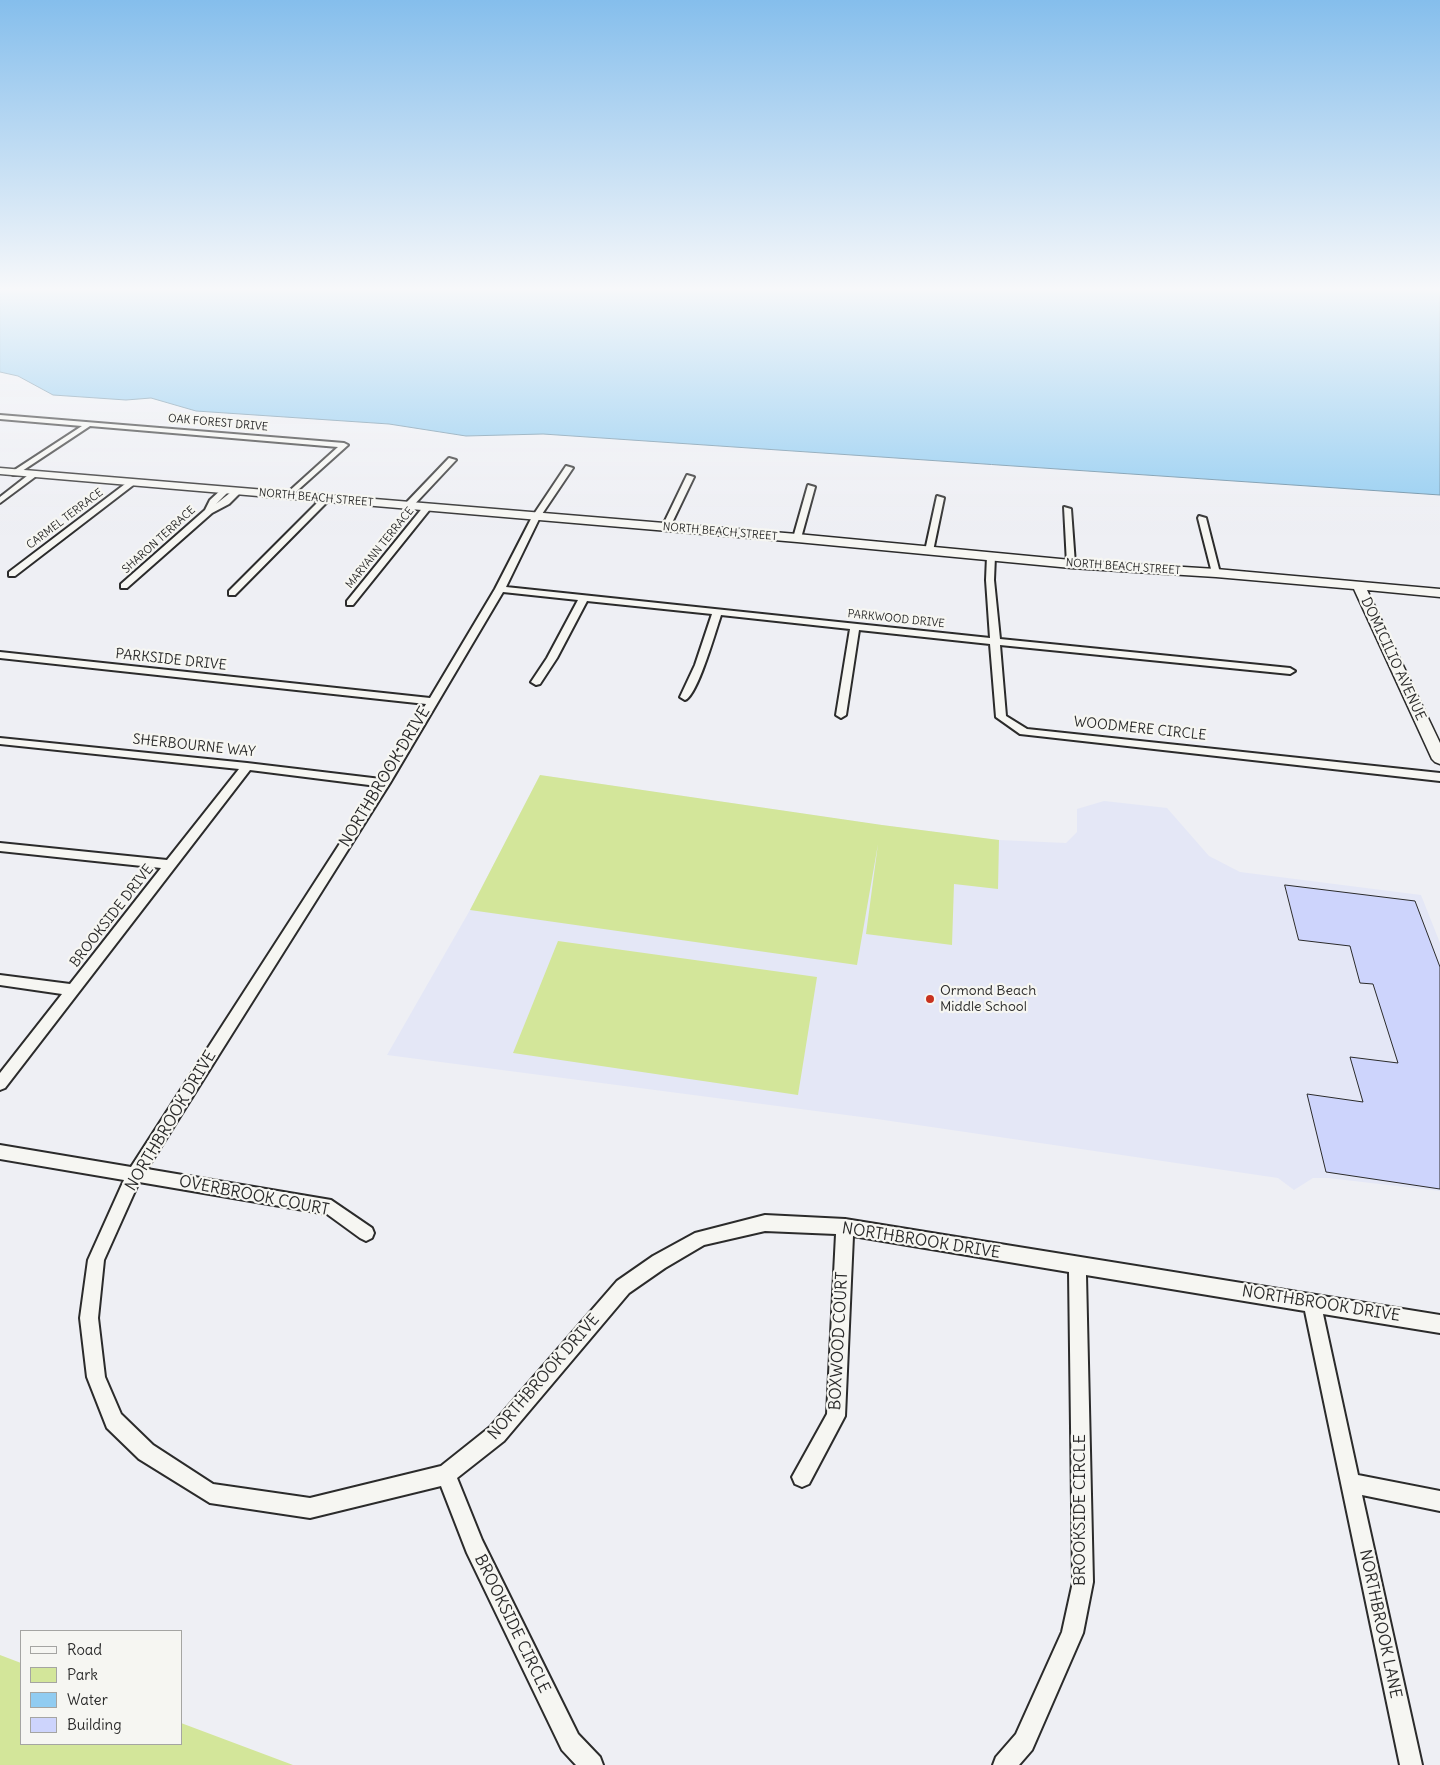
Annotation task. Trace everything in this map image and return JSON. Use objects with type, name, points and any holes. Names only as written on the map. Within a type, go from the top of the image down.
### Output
[{"type":"street","name":"OAK FOREST DRIVE","points":[[0,417],[344,445],[289,496]]},
{"type":"street","points":[[16,473],[89,424]]},
{"type":"street","points":[[408,506],[452,460]]},
{"type":"street","name":"NORTHBROOK DRIVE","points":[[569,468],[536,517],[500,589],[431,701],[384,783],[135,1174],[96,1260],[89,1318],[96,1377],[114,1421],[146,1452],[210,1493],[310,1508],[446,1475],[498,1434],[623,1287],[659,1262],[701,1238],[765,1223],[845,1227],[1440,1324]]},
{"type":"street","name":"NORTH BEACH STREET","points":[[0,471],[797,538],[1071,564],[1216,573],[1440,593]]},
{"type":"street","points":[[0,500],[35,474]]},
{"type":"street","points":[[666,527],[690,477]]},
{"type":"street","name":"CARMEL TERRACE","points":[[12,574],[132,483]]},
{"type":"street","points":[[797,538],[811,487]]},
{"type":"street","name":"SHARON TERRACE","points":[[124,586],[209,511],[226,502],[232,491]]},
{"type":"street","points":[[929,551],[940,498]]},
{"type":"street","points":[[232,593],[326,499]]},
{"type":"street","name":"MARYANN TERRACE","points":[[350,603],[427,508]]},
{"type":"street","points":[[1067,509],[1071,564]]},
{"type":"street","points":[[1202,518],[1216,573]]},
{"type":"street","name":"WOODMERE CIRCLE","points":[[991,556],[990,580],[1001,717],[1024,732],[1440,777]]},
{"type":"street","name":"DOMICILIO AVENUE","points":[[1359,586],[1440,759]]},
{"type":"street","name":"PARKWOOD DRIVE","points":[[500,589],[1185,662],[1290,671]]},
{"type":"street","points":[[536,682],[552,658],[584,598]]},
{"type":"street","points":[[685,697],[700,665],[717,612]]},
{"type":"street","points":[[841,715],[855,627]]},
{"type":"street","name":"PARKSIDE DRIVE","points":[[0,655],[431,701]]},
{"type":"street","name":"SHERBOURNE WAY","points":[[0,741],[247,766],[384,783]]},
{"type":"street","name":"BROOKSIDE DRIVE","points":[[0,1084],[247,766]]},
{"type":"street","points":[[0,847],[171,865]]},
{"type":"street","points":[[0,980],[72,990]]},
{"type":"street","name":"OVERBROOK COURT","points":[[0,1152],[330,1207],[366,1234]]},
{"type":"street","name":"BOXWOOD COURT","points":[[802,1477],[836,1416],[845,1227]]},
{"type":"street","name":"BROOKSIDE CIRCLE","points":[[1004,1765],[1024,1742],[1072,1634],[1083,1582],[1077,1266]]},
{"type":"street","name":"NORTHBROOK LANE","points":[[1312,1302],[1411,1765]]},
{"type":"street","name":"BROOKSIDE CIRCLE","points":[[446,1475],[474,1546],[570,1742],[592,1765]]},
{"type":"street","points":[[1350,1483],[1440,1501]]},
{"type":"shaded area","name":"Ormond Beach Middle School","points":[[540,775],[882,825],[999,840],[1066,843],[1077,832],[1077,809],[1104,801],[1167,808],[1209,856],[1240,872],[1421,895],[1440,943],[1440,1191],[1328,1178],[1313,1178],[1294,1190],[1278,1178],[877,1119],[387,1055],[470,910]]},
{"type":"green space","points":[[540,775],[882,825],[999,840],[998,889],[954,884],[952,945],[866,934],[878,844],[857,965],[470,910]]},
{"type":"green space","points":[[558,941],[817,977],[798,1095],[513,1053]]},
{"type":"green space","points":[[0,1655],[20,1663],[20,1745],[182,1745],[182,1723],[293,1765],[0,1765]]},
{"type":"water","points":[[0,370],[1440,370],[1440,495],[543,434],[466,436],[389,424],[196,411],[151,398],[126,400],[53,395],[18,376],[0,372]]},
{"type":"building","points":[[1285,885],[1415,901],[1440,967],[1440,1189],[1326,1172],[1307,1094],[1363,1102],[1350,1057],[1398,1063],[1373,984],[1360,983],[1350,946],[1299,940]]},
{"type":"place","name":"Ormond Beach Middle School","points":[[930,999]]}]
